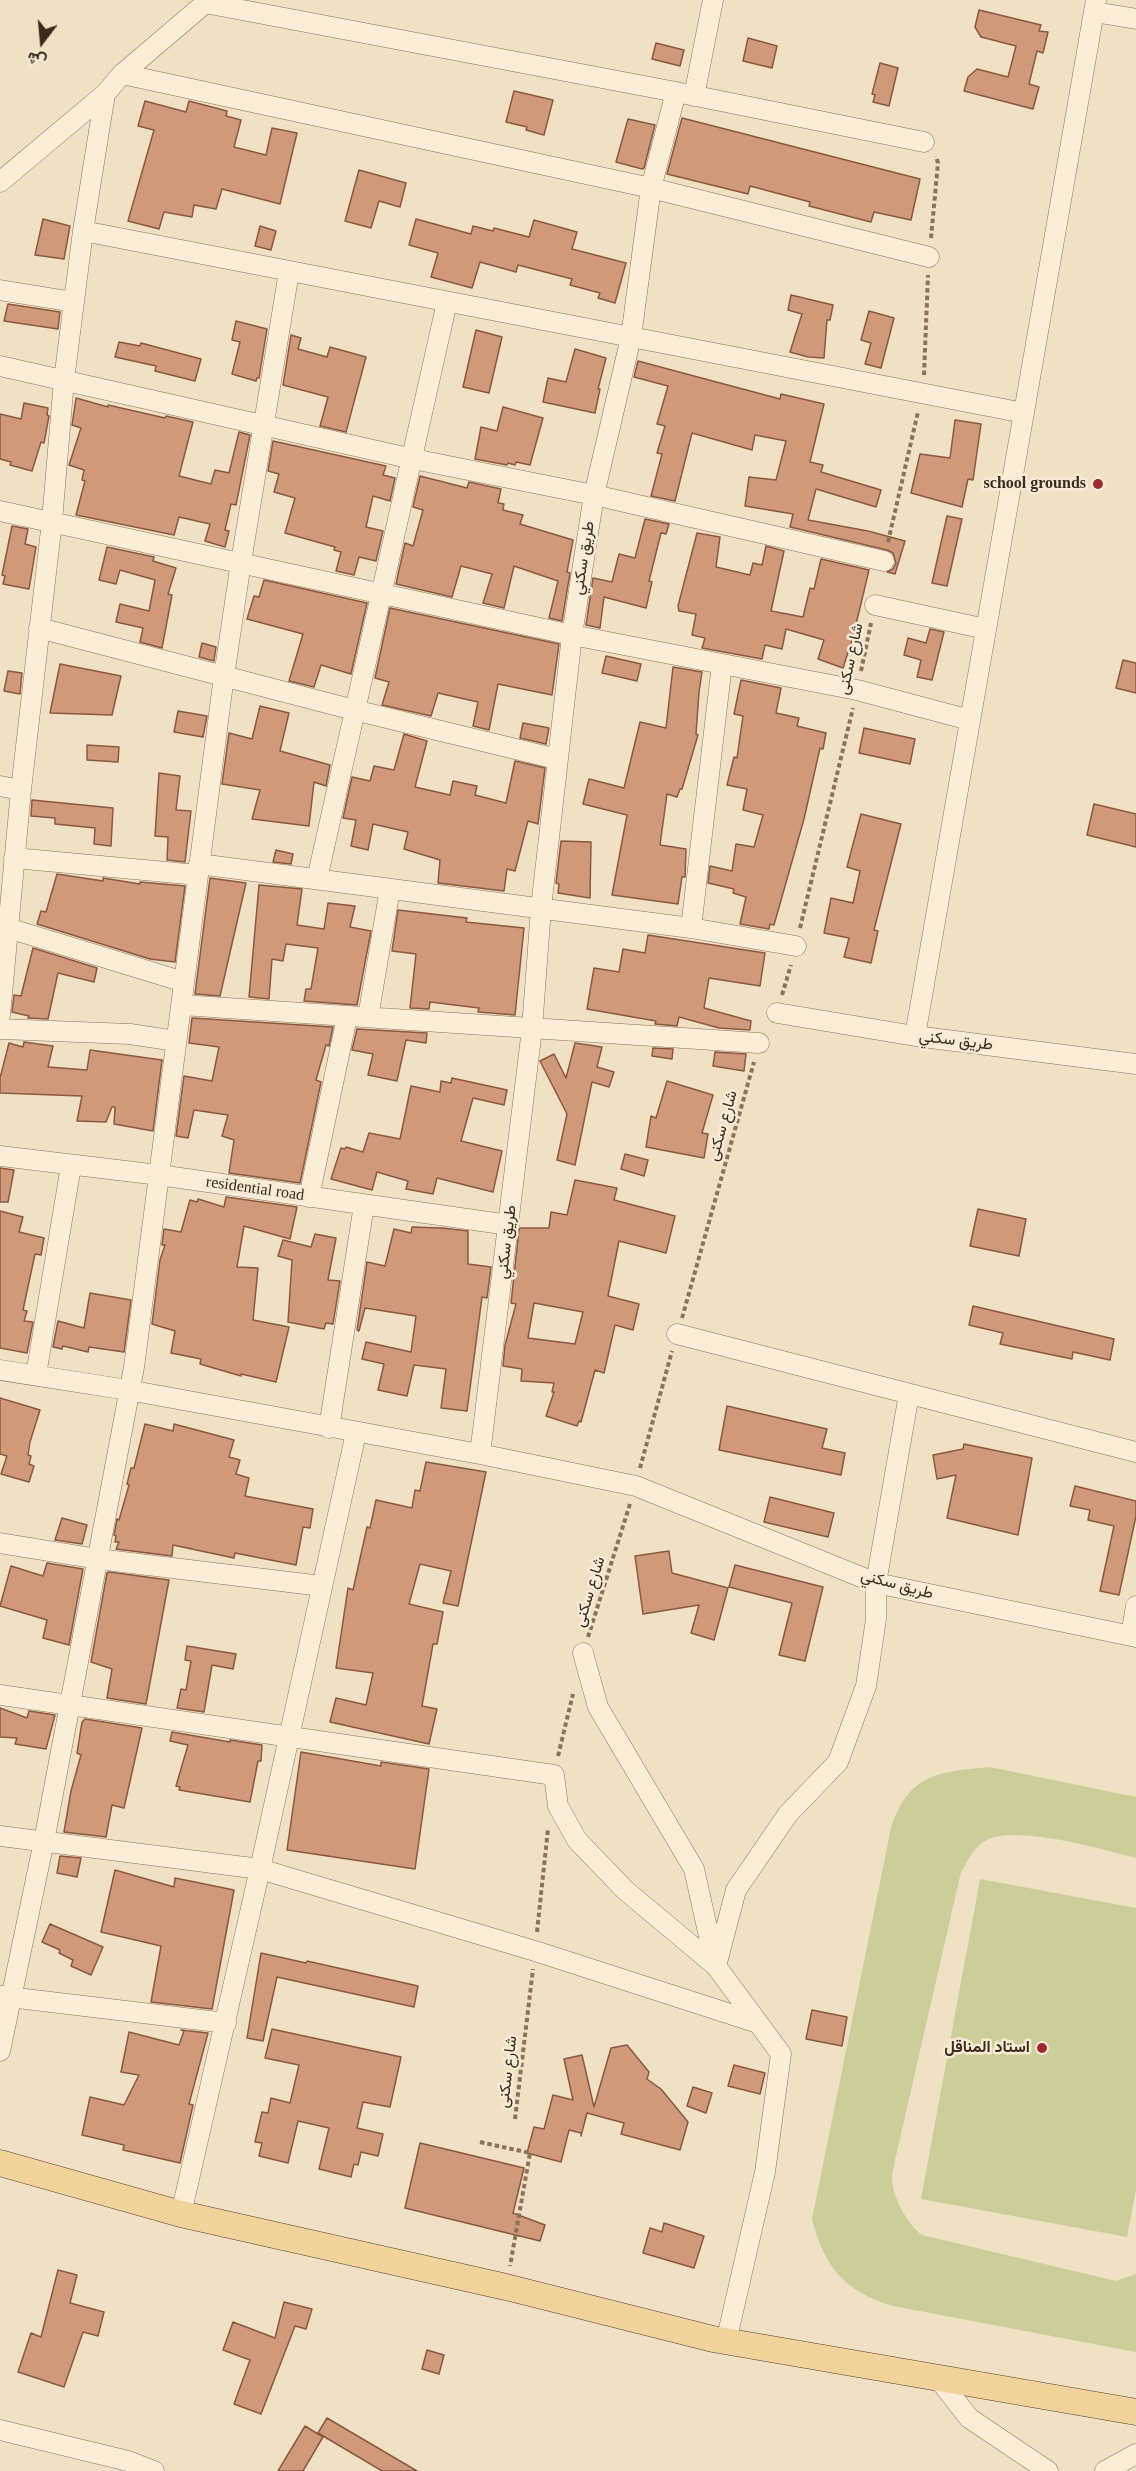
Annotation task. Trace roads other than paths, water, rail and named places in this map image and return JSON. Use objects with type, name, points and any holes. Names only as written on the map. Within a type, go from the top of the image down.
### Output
[{"type":"main road","points":[[2,2170],[182,2214],[506,2287],[726,2342],[1136,2412]]},
{"type":"street","name":"طريق سكني","points":[[480,1454],[532,1029],[541,908],[557,759],[572,635],[594,495],[631,336],[651,188],[685,94],[713,0]]},
{"type":"street","points":[[0,182],[105,94],[122,74],[207,2],[924,142]]},
{"type":"street","points":[[915,1036],[1095,6],[1136,20]]},
{"type":"street","points":[[122,74],[651,188],[929,256]]},
{"type":"street","points":[[0,1015],[8,928],[5,901],[14,858],[52,521],[64,380],[83,231],[105,94]]},
{"type":"street","points":[[83,231],[1024,413]]},
{"type":"street","points":[[0,2051],[6,1996],[44,1841],[134,1367],[224,676],[289,272]]},
{"type":"street","points":[[0,290],[74,302]]},
{"type":"street","points":[[317,879],[447,302]]},
{"type":"street","points":[[0,366],[413,459],[594,495],[884,561]]},
{"type":"street","points":[[0,511],[572,635],[857,690],[970,720]]},
{"type":"street","points":[[875,605],[986,629]]},
{"type":"street","points":[[39,628],[354,710],[557,759]]},
{"type":"street","points":[[691,928],[722,664]]},
{"type":"street","points":[[0,786],[21,790]]},
{"type":"street","points":[[14,858],[317,879],[691,928],[796,946]]},
{"type":"street","points":[[368,1017],[390,889]]},
{"type":"street","points":[[8,928],[184,982]]},
{"type":"street","points":[[181,1005],[759,1043]]},
{"type":"street","name":"طريق سكني","points":[[777,1013],[915,1036],[1136,1064]]},
{"type":"street","points":[[309,1197],[347,1017]]},
{"type":"street","points":[[0,1029],[130,1034],[176,1041]]},
{"type":"street","name":"residential road","points":[[0,1156],[159,1175],[509,1226]]},
{"type":"street","points":[[36,1375],[71,1166]]},
{"type":"street","points":[[329,1428],[364,1205]]},
{"type":"street","points":[[677,1334],[1136,1452]]},
{"type":"street","name":"طريق سكني","points":[[0,1370],[128,1390],[480,1454],[636,1486],[876,1583],[1133,1636]]},
{"type":"street","points":[[716,1966],[736,1890],[788,1814],[838,1762],[866,1686],[876,1619],[876,1583],[909,1394]]},
{"type":"street","points":[[182,2214],[356,1433]]},
{"type":"street","points":[[0,1543],[98,1558],[322,1586]]},
{"type":"street","points":[[1133,1636],[1136,1606]]},
{"type":"street","points":[[583,1653],[598,1707],[694,1869],[716,1966]]},
{"type":"street","points":[[0,1695],[554,1775],[558,1806],[578,1840],[625,1890],[716,1966],[781,2054],[765,2172],[726,2342]]},
{"type":"street","points":[[0,1836],[260,1869],[535,1951],[758,2023]]},
{"type":"street","points":[[6,1996],[226,2023]]},
{"type":"street","points":[[937,2378],[969,2418],[1048,2471]]},
{"type":"street","points":[[0,2430],[125,2466],[154,2471]]},
{"type":"street","points":[[1105,2471],[1136,2454]]},
{"type":"place","name":"school grounds","points":[[1098,484]]},
{"type":"place","name":"استاد المناقل","points":[[1042,2048]]}]
